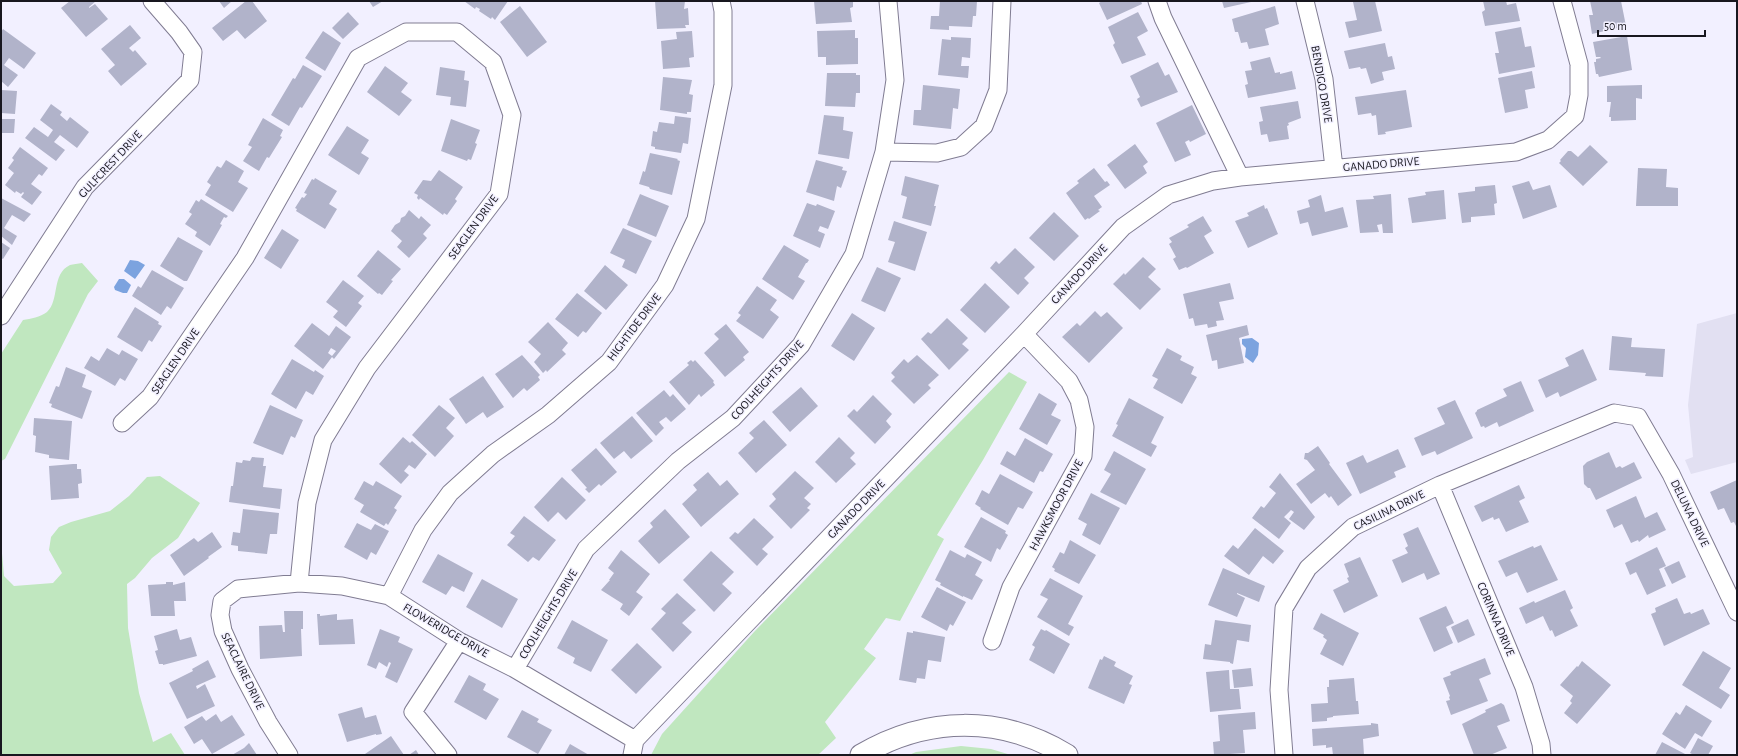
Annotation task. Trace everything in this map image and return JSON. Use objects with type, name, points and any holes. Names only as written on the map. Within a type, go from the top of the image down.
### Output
[{"type":"street","name":"GULFCREST DRIVE","points":[[1,316],[85,187],[190,80],[193,52],[179,32],[152,1]]},
{"type":"street","name":"HIGHTIDE DRIVE","points":[[389,596],[423,530],[450,493],[494,454],[548,415],[609,362],[665,285],[696,219],[723,85],[723,11],[721,1]]},
{"type":"street","name":"COOLHEIGHTS DRIVE","points":[[515,669],[586,549],[678,461],[733,418],[801,345],[854,254],[884,152],[894,80],[888,1]]},
{"type":"street","points":[[884,152],[937,153],[960,147],[984,126],[998,90],[1002,1]]},
{"type":"street","points":[[1157,1],[1163,18],[1240,176]]},
{"type":"street","name":"BENDIGO DRIVE","points":[[1305,1],[1324,79],[1334,168]]},
{"type":"street","name":"GANADO DRIVE","points":[[634,748],[1123,227],[1168,195],[1213,181],[1240,176],[1516,152],[1548,140],[1575,116],[1579,95],[1579,64],[1562,1]]},
{"type":"street","name":"SEAGLEN DRIVE","points":[[122,423],[150,397],[245,258],[358,58],[406,32],[457,32],[493,62],[512,115],[499,194],[367,368],[323,440],[307,503],[299,583]]},
{"type":"street","name":"HAWKSMOOR DRIVE","points":[[992,641],[1011,587],[1083,456],[1085,427],[1079,400],[1069,382],[1024,334]]},
{"type":"street","name":"CASILINA DRIVE","points":[[1284,755],[1279,690],[1284,608],[1308,568],[1353,526],[1440,485],[1614,413],[1638,416]]},
{"type":"street","name":"DELUNA DRIVE","points":[[1638,416],[1671,474],[1737,612]]},
{"type":"street","name":"CORINNA DRIVE","points":[[1440,485],[1524,687],[1541,744],[1542,755]]},
{"type":"street","name":"FLOWERIDGE DRIVE","points":[[238,589],[299,583],[342,586],[389,596],[459,641],[515,669],[634,748]]},
{"type":"street","name":"SEACLAIRE DRIVE","points":[[238,589],[222,601],[220,615],[223,631],[240,669],[268,722],[289,755]]},
{"type":"street","points":[[448,755],[413,712],[459,641]]},
{"type":"street","points":[[861,755],[897,738],[926,729],[956,724],[989,726],[1021,733],[1051,746],[1067,755]]},
{"type":"shaded area","points":[[1737,313],[1737,462],[1691,474],[1685,460],[1693,457],[1688,405],[1697,324]]},
{"type":"green space","points":[[82,263],[98,281],[88,294],[5,459],[1,461],[1,354],[23,320],[41,315],[47,312],[51,307],[60,274],[64,269],[70,265]]},
{"type":"green space","points":[[1009,372],[1027,382],[983,460],[937,535],[944,539],[900,621],[886,618],[864,649],[876,658],[825,722],[836,738],[818,755],[651,755],[662,734],[754,632]]},
{"type":"green space","points":[[160,476],[200,503],[178,538],[152,558],[135,578],[127,584],[128,628],[139,693],[153,742],[171,733],[185,755],[1,755],[1,542],[4,576],[14,586],[53,583],[62,573],[49,550],[51,537],[59,527],[110,511],[129,496],[147,477]]},
{"type":"green space","points":[[961,746],[991,749],[1011,755],[909,755],[916,752]]},
{"type":"water","points":[[130,260],[138,261],[145,265],[135,279],[124,271]]},
{"type":"water","points":[[119,279],[124,279],[131,285],[127,293],[115,290],[114,287]]},
{"type":"water","points":[[1252,338],[1259,343],[1258,355],[1253,363],[1245,357],[1246,348],[1242,344],[1242,339]]},
{"type":"building","points":[[70,1],[96,1],[89,8],[95,4],[108,19],[86,37],[61,8]]},
{"type":"building","points":[[219,1],[232,1],[224,8]]},
{"type":"building","points":[[246,1],[252,1],[267,21],[245,39],[237,30],[223,41],[212,28]]},
{"type":"building","points":[[369,1],[383,1],[373,7]]},
{"type":"building","points":[[464,1],[508,1],[495,20],[479,11],[480,9],[476,7],[475,9]]},
{"type":"building","points":[[655,1],[685,1],[684,9],[688,8],[689,25],[685,25],[686,28],[657,29]]},
{"type":"building","points":[[814,1],[853,1],[853,7],[850,8],[852,22],[816,24]]},
{"type":"building","points":[[940,1],[977,1],[976,16],[973,16],[972,27],[949,26],[949,30],[930,29],[931,16],[939,16]]},
{"type":"building","points":[[1102,1],[1141,1],[1142,4],[1107,20],[1099,3]]},
{"type":"building","points":[[1222,1],[1251,1],[1251,2],[1224,8]]},
{"type":"building","points":[[1375,1],[1382,31],[1349,38],[1345,22],[1357,20],[1353,2]]},
{"type":"building","points":[[1483,1],[1506,1],[1507,5],[1516,3],[1520,21],[1485,26],[1482,12],[1485,10]]},
{"type":"building","points":[[1590,1],[1621,1],[1626,26],[1592,34],[1589,15],[1593,15]]},
{"type":"building","points":[[520,6],[547,42],[527,57],[500,22]]},
{"type":"building","points":[[1275,6],[1279,24],[1265,29],[1269,45],[1249,49],[1247,42],[1241,43],[1238,32],[1235,32],[1232,19]]},
{"type":"building","points":[[348,12],[359,24],[343,39],[332,28]]},
{"type":"building","points":[[1138,12],[1148,31],[1137,37],[1146,55],[1122,64],[1113,45],[1115,43],[1108,27]]},
{"type":"building","points":[[130,25],[141,38],[129,48],[133,52],[135,50],[147,64],[121,86],[108,71],[115,65],[101,49]]},
{"type":"building","points":[[1521,27],[1525,47],[1531,46],[1535,67],[1499,74],[1495,53],[1499,53],[1495,32]]},
{"type":"building","points":[[3,29],[36,53],[24,69],[9,58],[4,65],[18,75],[8,87],[1,81],[1,32]]},
{"type":"building","points":[[855,30],[855,38],[858,38],[858,64],[826,65],[826,57],[818,57],[817,31]]},
{"type":"building","points":[[323,31],[341,43],[325,71],[305,58]]},
{"type":"building","points":[[692,31],[694,57],[689,58],[690,67],[663,69],[661,41],[677,39],[676,32]]},
{"type":"building","points":[[1627,36],[1632,70],[1599,77],[1598,74],[1596,74],[1594,62],[1596,62],[1596,59],[1601,58],[1596,57],[1593,42]]},
{"type":"building","points":[[951,37],[971,38],[970,58],[962,57],[961,66],[969,66],[968,78],[938,75],[942,39],[951,40]]},
{"type":"building","points":[[1385,43],[1388,57],[1392,56],[1395,69],[1382,72],[1384,80],[1371,84],[1366,68],[1361,69],[1360,67],[1349,69],[1344,51]]},
{"type":"building","points":[[1270,57],[1275,73],[1280,72],[1280,74],[1292,71],[1296,89],[1248,98],[1245,85],[1248,84],[1245,71],[1252,70],[1250,62]]},
{"type":"building","points":[[1158,62],[1165,76],[1169,74],[1178,92],[1141,107],[1137,99],[1140,97],[1130,76]]},
{"type":"building","points":[[303,65],[322,76],[302,108],[300,107],[289,126],[271,115],[293,78],[295,79]]},
{"type":"building","points":[[385,66],[408,83],[401,92],[412,100],[399,116],[367,92]]},
{"type":"building","points":[[440,67],[465,71],[464,80],[469,81],[466,107],[450,105],[451,97],[436,95]]},
{"type":"building","points":[[1532,71],[1535,88],[1525,90],[1528,108],[1505,113],[1498,78]]},
{"type":"building","points":[[827,73],[856,73],[856,75],[860,75],[860,93],[856,93],[855,107],[825,106]]},
{"type":"building","points":[[663,77],[692,80],[689,94],[693,95],[691,112],[687,112],[687,114],[660,110]]},
{"type":"building","points":[[923,85],[960,89],[958,109],[953,108],[951,129],[913,125],[914,110],[921,110]]},
{"type":"building","points":[[1642,85],[1642,99],[1636,98],[1636,120],[1611,121],[1611,117],[1609,117],[1611,102],[1607,102],[1607,86]]},
{"type":"building","points":[[1,90],[17,91],[15,114],[1,113]]},
{"type":"building","points":[[1406,90],[1412,127],[1385,132],[1386,134],[1378,135],[1376,115],[1372,116],[1371,113],[1358,115],[1355,97]]},
{"type":"building","points":[[1298,101],[1301,118],[1288,123],[1289,139],[1269,142],[1267,134],[1261,135],[1259,122],[1263,121],[1260,107]]},
{"type":"building","points":[[51,104],[62,112],[60,115],[67,121],[70,117],[89,132],[77,148],[60,135],[54,142],[65,150],[56,161],[25,138],[34,127],[48,137],[53,130],[40,120]]},
{"type":"building","points":[[1192,105],[1206,134],[1190,142],[1189,140],[1185,142],[1191,155],[1175,162],[1156,123]]},
{"type":"building","points":[[824,115],[844,117],[843,130],[853,132],[849,159],[818,154]]},
{"type":"building","points":[[675,116],[691,118],[688,144],[683,143],[681,153],[655,149],[655,147],[651,146],[653,131],[657,132],[659,122],[674,124]]},
{"type":"building","points":[[263,118],[283,130],[280,136],[282,137],[269,158],[267,157],[259,171],[243,161],[252,147],[248,145]]},
{"type":"building","points":[[1,119],[15,119],[14,133],[1,133]]},
{"type":"building","points":[[451,119],[480,130],[471,160],[468,159],[467,161],[441,151]]},
{"type":"building","points":[[347,126],[369,140],[361,153],[369,158],[359,175],[328,155]]},
{"type":"building","points":[[1135,144],[1148,162],[1143,166],[1147,173],[1125,189],[1107,165]]},
{"type":"building","points":[[1590,145],[1608,162],[1583,186],[1559,163],[1568,151],[1571,151],[1578,157]]},
{"type":"building","points":[[20,147],[48,168],[42,176],[39,174],[31,184],[42,192],[32,205],[21,197],[24,193],[23,192],[21,194],[16,191],[15,193],[5,185],[14,173],[8,168],[14,160],[12,158]]},
{"type":"building","points":[[650,153],[678,159],[677,160],[680,161],[672,195],[650,189],[649,187],[639,184],[643,171],[645,172]]},
{"type":"building","points":[[226,160],[244,171],[238,182],[248,188],[233,212],[205,195],[211,185],[207,182],[217,166],[221,168]]},
{"type":"building","points":[[816,160],[843,167],[842,170],[847,171],[841,188],[837,186],[834,201],[806,192]]},
{"type":"building","points":[[1094,168],[1105,182],[1107,181],[1110,185],[1094,196],[1102,207],[1098,210],[1100,211],[1089,219],[1088,218],[1085,220],[1066,193],[1079,183],[1077,181]]},
{"type":"building","points":[[1638,168],[1667,169],[1666,187],[1678,188],[1678,206],[1636,206]]},
{"type":"building","points":[[439,170],[463,187],[455,199],[457,201],[447,215],[444,213],[443,215],[420,198],[419,200],[417,198],[418,195],[414,193],[423,180],[431,181]]},
{"type":"building","points":[[905,176],[939,185],[931,226],[902,218],[907,197],[901,195]]},
{"type":"building","points":[[315,178],[337,191],[329,204],[337,209],[325,229],[296,211],[297,209],[295,208],[302,197],[304,198],[307,194],[304,193],[312,179],[314,180]]},
{"type":"building","points":[[1529,181],[1533,190],[1550,185],[1557,207],[1523,219],[1512,186]]},
{"type":"building","points":[[1495,185],[1497,203],[1494,204],[1495,215],[1471,217],[1471,222],[1462,223],[1458,193],[1475,191],[1475,187]]},
{"type":"building","points":[[1444,190],[1446,219],[1412,223],[1408,198],[1426,195],[1425,192]]},
{"type":"building","points":[[640,194],[669,206],[656,237],[627,225]]},
{"type":"building","points":[[1391,194],[1393,233],[1383,233],[1382,224],[1377,225],[1379,232],[1360,233],[1356,200],[1374,199],[1373,196]]},
{"type":"building","points":[[1321,195],[1325,212],[1343,207],[1348,227],[1312,236],[1308,222],[1300,224],[1297,211],[1310,207],[1308,200]]},
{"type":"building","points":[[1,198],[31,214],[24,222],[12,215],[4,228],[17,236],[12,245],[1,236]]},
{"type":"building","points":[[201,199],[228,216],[226,218],[224,217],[220,224],[222,225],[210,246],[195,236],[197,232],[185,224],[192,214],[189,212],[196,200],[199,202]]},
{"type":"building","points":[[807,203],[816,206],[817,204],[835,211],[828,229],[820,226],[818,231],[825,234],[820,248],[793,236]]},
{"type":"building","points":[[1264,205],[1265,209],[1267,208],[1278,234],[1248,248],[1235,221],[1249,216],[1247,213]]},
{"type":"building","points":[[409,210],[419,219],[421,216],[431,225],[423,234],[427,238],[409,258],[397,247],[402,241],[391,231]]},
{"type":"building","points":[[1054,212],[1079,236],[1054,261],[1029,238]]},
{"type":"building","points":[[1203,216],[1212,231],[1204,236],[1214,253],[1187,268],[1186,267],[1179,270],[1173,259],[1176,257],[1169,244],[1172,242],[1169,238],[1189,227],[1187,225]]},
{"type":"building","points":[[894,221],[927,232],[915,271],[888,262],[895,242],[888,240]]},
{"type":"building","points":[[623,228],[652,241],[636,274],[622,267],[625,260],[610,253]]},
{"type":"building","points":[[282,229],[299,240],[281,269],[264,258]]},
{"type":"building","points":[[178,237],[203,251],[187,281],[184,281],[160,266]]},
{"type":"building","points":[[1,242],[10,248],[3,259],[1,258]]},
{"type":"building","points":[[784,245],[809,260],[798,277],[805,281],[793,300],[762,279]]},
{"type":"building","points":[[1015,248],[1035,267],[1024,278],[1029,283],[1018,295],[990,268],[996,261],[999,264]]},
{"type":"building","points":[[378,250],[401,269],[391,280],[393,281],[382,295],[379,293],[378,294],[357,276]]},
{"type":"building","points":[[1143,257],[1156,269],[1148,277],[1161,289],[1140,310],[1113,284],[1124,273],[1125,275]]},
{"type":"building","points":[[605,265],[628,285],[606,310],[584,291]]},
{"type":"building","points":[[877,267],[901,278],[885,312],[861,301]]},
{"type":"building","points":[[152,270],[184,288],[171,309],[167,306],[161,315],[132,296],[138,286],[141,288]]},
{"type":"building","points":[[343,280],[364,296],[358,303],[362,306],[346,327],[333,317],[338,311],[326,302]]},
{"type":"building","points":[[985,283],[1010,307],[985,333],[960,310]]},
{"type":"building","points":[[1230,283],[1234,299],[1219,302],[1224,320],[1216,321],[1217,326],[1208,328],[1207,324],[1195,326],[1193,318],[1189,319],[1183,294]]},
{"type":"building","points":[[757,286],[777,300],[770,310],[779,317],[763,339],[736,321],[741,315],[738,313]]},
{"type":"building","points":[[577,293],[602,313],[586,333],[583,331],[578,337],[555,319]]},
{"type":"building","points":[[135,307],[159,322],[158,324],[162,326],[152,342],[149,340],[142,352],[117,337]]},
{"type":"building","points":[[1095,311],[1101,317],[1107,312],[1123,328],[1089,363],[1062,337],[1077,323],[1080,326]]},
{"type":"building","points":[[852,313],[875,328],[854,361],[831,346]]},
{"type":"building","points":[[947,318],[968,338],[962,344],[969,350],[949,370],[921,339],[928,332],[931,334]]},
{"type":"building","points":[[548,322],[568,343],[562,350],[566,354],[547,372],[546,370],[543,373],[534,362],[541,354],[528,342]]},
{"type":"building","points":[[312,323],[329,336],[336,326],[351,337],[334,359],[332,357],[323,369],[294,346]],"holes":[[[331,348],[336,351],[332,356],[328,353]]]},
{"type":"building","points":[[726,324],[749,352],[743,357],[745,360],[725,377],[704,353],[719,339],[714,334]]},
{"type":"building","points":[[1247,325],[1249,335],[1239,338],[1244,363],[1218,369],[1217,360],[1212,361],[1206,335]]},
{"type":"building","points":[[1612,336],[1632,338],[1631,347],[1665,349],[1663,377],[1645,376],[1646,373],[1609,370]]},
{"type":"building","points":[[107,348],[119,355],[122,350],[138,359],[125,381],[120,378],[115,386],[84,368],[91,356],[99,361]]},
{"type":"building","points":[[1167,348],[1182,356],[1180,360],[1194,367],[1191,374],[1197,377],[1182,404],[1153,388],[1158,379],[1152,376]]},
{"type":"building","points":[[1583,349],[1597,380],[1560,397],[1558,392],[1546,398],[1538,380],[1569,366],[1565,358]]},
{"type":"building","points":[[522,355],[540,375],[538,377],[540,380],[527,391],[524,388],[513,398],[495,374]]},
{"type":"building","points":[[917,355],[939,375],[928,385],[931,388],[914,404],[891,381],[895,377],[891,373],[904,359],[908,363]]},
{"type":"building","points":[[292,359],[324,376],[313,395],[306,391],[296,409],[271,394]]},
{"type":"building","points":[[691,360],[693,362],[695,360],[714,381],[713,382],[715,385],[701,397],[699,394],[689,405],[669,382],[689,365],[687,363]]},
{"type":"building","points":[[66,367],[86,375],[82,387],[92,391],[82,419],[51,407],[52,404],[49,403],[56,386],[59,387]]},
{"type":"building","points":[[483,376],[504,407],[487,418],[483,412],[466,424],[449,399]]},
{"type":"building","points":[[1521,381],[1534,411],[1499,427],[1497,422],[1485,428],[1484,426],[1481,427],[1475,413],[1477,410],[1507,396],[1503,389]]},
{"type":"building","points":[[801,387],[818,406],[790,432],[772,412]]},
{"type":"building","points":[[664,390],[670,397],[673,394],[686,409],[671,422],[666,417],[659,422],[664,428],[656,436],[636,413]]},
{"type":"building","points":[[1039,393],[1057,404],[1051,415],[1061,420],[1047,445],[1019,429]]},
{"type":"building","points":[[873,395],[892,414],[886,421],[891,427],[875,444],[847,416],[854,409],[857,412]]},
{"type":"building","points":[[1129,398],[1164,417],[1151,443],[1157,446],[1151,457],[1112,436],[1118,425],[1116,424]]},
{"type":"building","points":[[1455,400],[1473,438],[1437,455],[1435,451],[1422,456],[1414,438],[1445,424],[1437,408]]},
{"type":"building","points":[[270,405],[303,420],[295,438],[291,436],[283,455],[253,443]]},
{"type":"building","points":[[439,405],[455,418],[446,428],[454,436],[435,457],[412,435]]},
{"type":"building","points":[[632,416],[653,441],[631,459],[624,451],[614,459],[600,443]]},
{"type":"building","points":[[34,418],[72,421],[69,460],[49,458],[49,455],[35,452],[36,436],[33,435]]},
{"type":"building","points":[[764,420],[787,445],[756,473],[738,453],[754,438],[749,433]]},
{"type":"building","points":[[403,437],[410,443],[412,441],[427,454],[415,469],[409,465],[404,471],[409,475],[401,484],[379,464]]},
{"type":"building","points":[[839,437],[855,453],[850,458],[856,464],[836,483],[815,462]]},
{"type":"building","points":[[1025,438],[1053,454],[1043,472],[1040,471],[1034,483],[1000,464],[1007,451],[1015,456]]},
{"type":"building","points":[[1318,446],[1330,463],[1329,464],[1352,495],[1338,506],[1331,496],[1329,498],[1325,493],[1311,504],[1296,484],[1315,470],[1307,460],[1304,459],[1305,453],[1308,453]]},
{"type":"building","points":[[596,448],[617,472],[601,486],[599,484],[589,493],[585,489],[587,488],[571,470]]},
{"type":"building","points":[[1398,449],[1406,467],[1394,472],[1396,477],[1360,494],[1346,463],[1363,455],[1367,463]]},
{"type":"building","points":[[1114,451],[1146,469],[1126,505],[1100,492],[1111,474],[1104,470]]},
{"type":"building","points":[[1609,452],[1616,468],[1620,466],[1622,468],[1634,462],[1642,478],[1596,500],[1590,488],[1584,484],[1583,466],[1587,462]]},
{"type":"building","points":[[252,457],[264,458],[263,466],[266,466],[263,487],[282,489],[280,509],[229,502],[236,462],[242,463],[243,460],[250,461]]},
{"type":"building","points":[[77,464],[77,469],[81,469],[82,483],[78,484],[79,498],[51,500],[49,466]]},
{"type":"building","points":[[795,471],[814,488],[804,498],[811,504],[807,508],[810,510],[791,529],[769,506],[776,499],[772,494]]},
{"type":"building","points":[[708,472],[720,486],[727,480],[739,494],[701,527],[682,504],[697,490],[693,485]]},
{"type":"building","points":[[1280,473],[1315,517],[1304,530],[1289,519],[1294,512],[1291,510],[1284,517],[1291,523],[1279,539],[1252,518],[1261,506],[1264,508],[1276,493],[1269,487]]},
{"type":"building","points":[[1000,474],[1033,492],[1023,509],[1018,507],[1008,525],[980,509],[981,508],[975,504],[982,490],[989,494]]},
{"type":"building","points":[[562,477],[586,500],[566,520],[558,512],[548,522],[534,507]]},
{"type":"building","points":[[1737,480],[1737,528],[1734,522],[1731,523],[1724,508],[1718,510],[1710,492]]},
{"type":"building","points":[[364,481],[373,486],[376,481],[402,496],[394,508],[397,510],[388,525],[386,523],[384,526],[360,512],[364,505],[354,499]]},
{"type":"building","points":[[1519,485],[1525,498],[1519,501],[1529,522],[1506,532],[1499,518],[1494,520],[1493,517],[1482,522],[1474,506]]},
{"type":"building","points":[[1091,493],[1120,508],[1100,545],[1082,535],[1087,524],[1078,519]]},
{"type":"building","points":[[1636,496],[1645,518],[1657,512],[1666,530],[1649,538],[1648,535],[1639,542],[1638,540],[1631,543],[1622,524],[1614,528],[1606,510]]},
{"type":"building","points":[[243,509],[279,513],[277,534],[270,534],[267,554],[238,551],[238,546],[231,545],[233,532],[240,533]]},
{"type":"building","points":[[665,509],[690,537],[659,564],[638,541],[653,527],[650,523]]},
{"type":"building","points":[[524,516],[556,540],[539,561],[533,557],[528,562],[507,545],[515,536],[510,533]]},
{"type":"building","points":[[981,517],[1006,531],[1005,533],[1008,535],[1000,550],[997,548],[991,562],[964,547]]},
{"type":"building","points":[[754,518],[774,537],[762,549],[768,554],[757,566],[729,538],[735,532],[738,534]]},
{"type":"building","points":[[357,523],[371,530],[375,524],[389,531],[376,555],[371,552],[367,560],[344,547]]},
{"type":"building","points":[[1418,527],[1440,574],[1427,580],[1424,573],[1402,583],[1392,560],[1408,553],[1405,548],[1408,546],[1403,534]]},
{"type":"building","points":[[1255,528],[1284,551],[1273,564],[1263,556],[1249,575],[1224,556],[1233,545],[1238,549]]},
{"type":"building","points":[[212,532],[222,547],[184,576],[170,555],[194,538],[198,542]]},
{"type":"building","points":[[1070,540],[1096,555],[1079,584],[1054,571],[1055,569],[1052,567],[1060,552],[1064,554]]},
{"type":"building","points":[[1541,545],[1558,580],[1527,593],[1517,572],[1506,577],[1498,561],[1533,546],[1534,548]]},
{"type":"building","points":[[1657,547],[1666,566],[1659,569],[1666,586],[1647,595],[1636,572],[1630,575],[1625,563]]},
{"type":"building","points":[[621,550],[650,574],[636,592],[643,597],[629,616],[620,609],[623,604],[601,590],[614,573],[608,568]]},
{"type":"building","points":[[950,550],[965,558],[967,554],[982,562],[975,575],[983,580],[972,600],[940,585],[941,583],[935,580]]},
{"type":"building","points":[[711,551],[734,572],[722,584],[732,593],[714,612],[683,580]]},
{"type":"building","points":[[438,554],[473,573],[464,592],[452,586],[446,595],[422,582]]},
{"type":"building","points":[[1360,557],[1378,596],[1344,613],[1333,590],[1349,582],[1347,578],[1349,577],[1344,564]]},
{"type":"building","points":[[1679,561],[1686,577],[1672,584],[1664,568]]},
{"type":"building","points":[[1223,568],[1265,586],[1259,602],[1237,593],[1245,598],[1237,617],[1208,605]]},
{"type":"building","points":[[1050,578],[1083,596],[1068,624],[1074,627],[1069,636],[1037,617],[1048,599],[1040,595]]},
{"type":"building","points":[[482,579],[518,599],[502,628],[466,607]]},
{"type":"building","points":[[166,582],[173,582],[173,585],[185,582],[186,601],[174,601],[175,616],[151,616],[148,585],[166,584]]},
{"type":"building","points":[[937,587],[966,602],[953,626],[950,624],[947,631],[921,617]]},
{"type":"building","points":[[1565,590],[1573,608],[1570,610],[1578,626],[1555,637],[1552,630],[1550,631],[1543,616],[1526,624],[1519,608]]},
{"type":"building","points":[[677,593],[696,610],[682,623],[692,632],[673,652],[651,629],[666,613],[661,609]]},
{"type":"building","points":[[1677,598],[1684,614],[1690,612],[1691,614],[1703,609],[1710,624],[1664,646],[1651,614],[1656,612],[1655,608]]},
{"type":"building","points":[[1446,606],[1454,623],[1446,627],[1453,643],[1434,652],[1419,618]]},
{"type":"building","points":[[284,611],[303,611],[303,629],[301,629],[302,656],[260,659],[259,626],[282,625],[283,632],[285,632]]},
{"type":"building","points":[[1321,613],[1359,633],[1343,666],[1320,654],[1327,640],[1323,637],[1324,635],[1313,629]]},
{"type":"building","points":[[317,614],[320,614],[320,616],[337,614],[337,620],[353,619],[355,644],[319,645]]},
{"type":"building","points":[[1468,619],[1475,635],[1458,643],[1451,627]]},
{"type":"building","points":[[572,620],[608,640],[591,672],[573,663],[575,658],[557,648]]},
{"type":"building","points":[[1215,620],[1251,625],[1249,642],[1237,640],[1233,664],[1230,662],[1203,659],[1205,644],[1211,645]]},
{"type":"building","points":[[177,629],[180,640],[191,637],[197,656],[163,665],[159,664],[155,651],[158,650],[154,636]]},
{"type":"building","points":[[380,629],[400,637],[398,642],[413,649],[397,683],[385,677],[391,663],[389,662],[387,667],[379,662],[376,669],[367,665]]},
{"type":"building","points":[[1041,629],[1046,630],[1070,644],[1054,674],[1029,660],[1035,647],[1032,645]]},
{"type":"building","points":[[913,631],[945,637],[941,662],[928,660],[925,679],[917,678],[916,683],[899,680],[907,632],[913,633]]},
{"type":"building","points":[[637,643],[662,667],[636,694],[611,670]]},
{"type":"building","points":[[1703,651],[1731,668],[1719,688],[1730,695],[1721,709],[1682,685]]},
{"type":"building","points":[[1104,656],[1116,662],[1114,666],[1133,676],[1129,684],[1132,685],[1124,704],[1088,688],[1100,659],[1102,660]]},
{"type":"building","points":[[1485,658],[1491,674],[1479,679],[1488,701],[1451,715],[1446,701],[1450,700],[1450,696],[1443,678],[1451,675],[1450,672]]},
{"type":"building","points":[[208,660],[216,677],[196,686],[197,689],[205,684],[215,706],[187,719],[169,683],[193,671],[192,669]]},
{"type":"building","points":[[1582,661],[1611,685],[1577,724],[1564,713],[1572,703],[1570,701],[1573,696],[1560,685]]},
{"type":"building","points":[[1251,668],[1253,686],[1234,688],[1232,670]]},
{"type":"building","points":[[1229,670],[1230,689],[1239,689],[1241,709],[1210,712],[1206,672]]},
{"type":"building","points":[[469,675],[486,684],[483,690],[499,699],[486,720],[454,702]]},
{"type":"building","points":[[1354,678],[1359,714],[1333,716],[1327,718],[1327,721],[1312,722],[1311,704],[1328,703],[1327,687],[1329,687],[1329,680]]},
{"type":"building","points":[[1501,703],[1504,705],[1510,721],[1497,726],[1507,748],[1490,755],[1474,755],[1462,724],[1486,712],[1485,710]]},
{"type":"building","points":[[1686,705],[1712,721],[1702,737],[1695,733],[1685,749],[1662,734],[1676,712],[1680,715]]},
{"type":"building","points":[[362,707],[365,718],[376,715],[382,734],[376,734],[347,742],[338,714]]},
{"type":"building","points":[[522,710],[539,719],[537,722],[552,730],[538,754],[507,737]]},
{"type":"building","points":[[1255,712],[1256,729],[1243,730],[1245,753],[1214,755],[1213,742],[1220,741],[1218,715]]},
{"type":"building","points":[[216,714],[221,722],[232,715],[245,735],[212,754],[202,739],[194,744],[184,727],[202,716],[206,721]]},
{"type":"building","points":[[1371,723],[1378,724],[1379,736],[1363,739],[1364,755],[1333,755],[1332,747],[1326,748],[1326,745],[1313,746],[1312,729],[1371,725]]},
{"type":"building","points":[[391,736],[404,755],[365,754]]},
{"type":"building","points":[[1698,738],[1713,746],[1708,755],[1694,755],[1690,753]]},
{"type":"building","points":[[1662,742],[1687,755],[1655,755]]},
{"type":"building","points":[[249,743],[257,755],[232,755],[244,748]]},
{"type":"building","points":[[570,744],[589,755],[564,755]]},
{"type":"building","points":[[416,750],[419,755],[409,755]]}]
